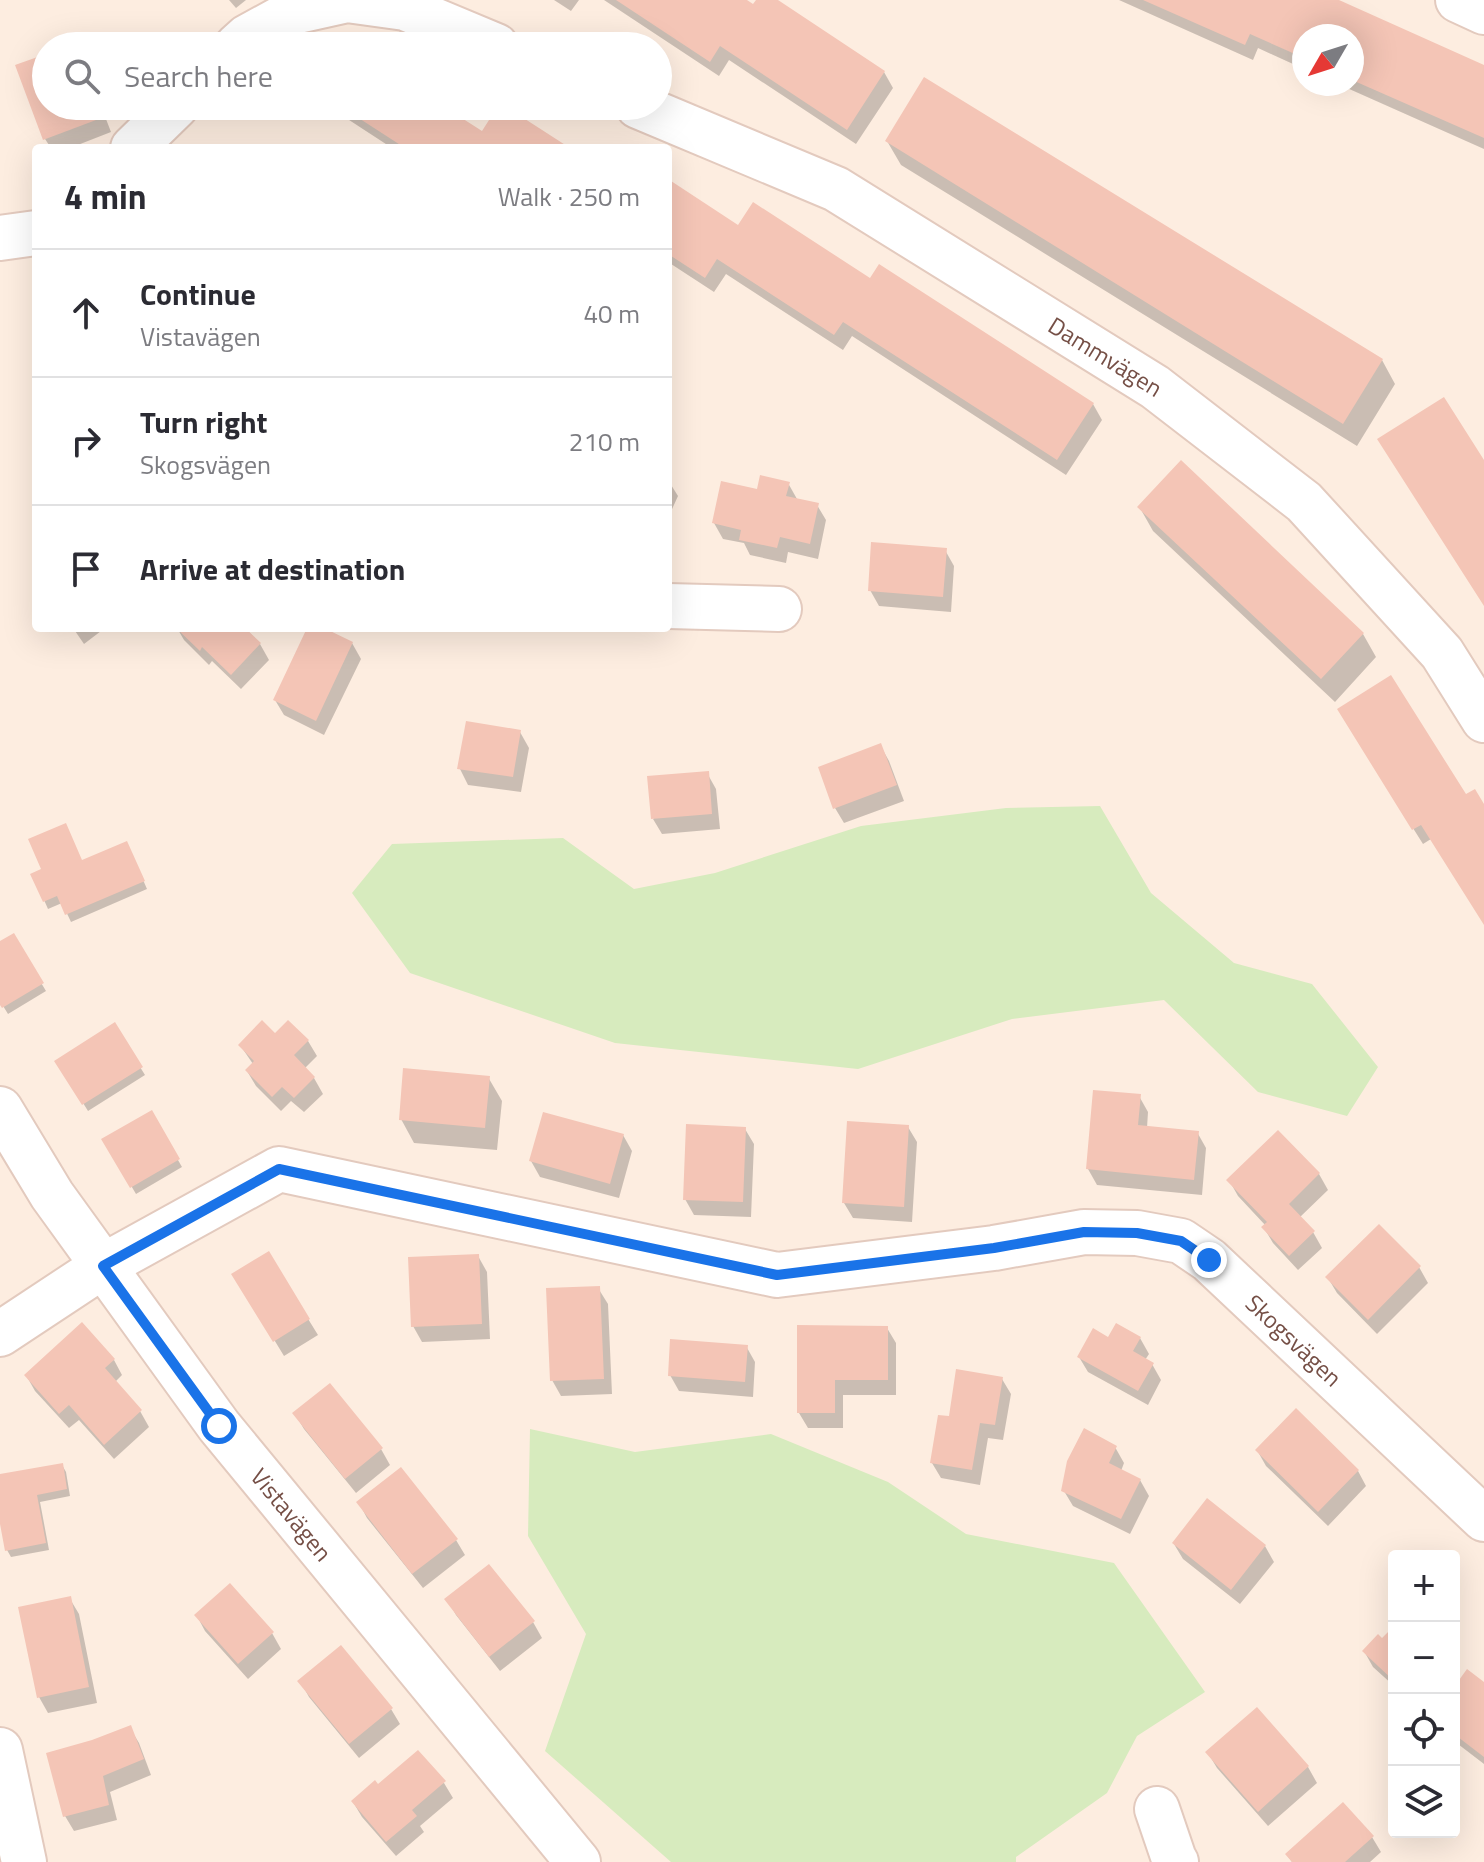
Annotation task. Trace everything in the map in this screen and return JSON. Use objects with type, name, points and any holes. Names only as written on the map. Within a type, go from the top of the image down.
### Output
[{"type":"street","points":[[256,32],[293,12],[347,0],[405,8],[462,32]]},
{"type":"street","points":[[1458,0],[1484,12]]},
{"type":"street","points":[[137,144],[162,120]]},
{"type":"street","name":"Dammvägen","points":[[671,120],[836,189],[1155,387],[1304,502],[1442,653],[1484,720]]},
{"type":"street","points":[[0,238],[32,234]]},
{"type":"street","points":[[672,606],[779,609]]},
{"type":"street","name":"Vistavägen","points":[[0,1109],[52,1195],[219,1426],[578,1862]]},
{"type":"street","name":"Skogsvägen","points":[[0,1334],[103,1266],[279,1169],[777,1275],[994,1248],[1084,1232],[1137,1233],[1181,1241],[1209,1260],[1484,1519]]},
{"type":"street","points":[[0,1750],[24,1862]]},
{"type":"street","points":[[1157,1809],[1176,1862]]},
{"type":"green space","points":[[1100,806],[1151,893],[1234,963],[1312,984],[1378,1067],[1347,1116],[1258,1092],[1164,1000],[1012,1019],[858,1069],[615,1043],[410,973],[352,893],[392,844],[563,838],[634,889],[715,873],[861,826],[1006,808]]},
{"type":"green space","points":[[530,1429],[635,1452],[771,1434],[888,1482],[966,1534],[1114,1563],[1205,1692],[1137,1736],[1107,1793],[1016,1857],[1016,1862],[671,1862],[545,1751],[586,1634],[528,1536]]},
{"type":"building","points":[[616,0],[747,0],[753,4],[756,0],[778,0],[885,71],[847,130],[720,46],[710,62],[672,37],[672,32],[665,32]]},
{"type":"building","points":[[1143,0],[1339,0],[1484,65],[1484,138],[1364,85],[1364,24],[1292,24],[1292,53],[1250,34],[1245,45]]},
{"type":"building","points":[[32,59],[32,111],[15,65]]},
{"type":"building","points":[[924,77],[1383,359],[1343,424],[885,141]]},
{"type":"building","points":[[36,120],[96,120],[43,140]]},
{"type":"building","points":[[362,120],[465,120],[482,131],[489,120],[527,120],[564,144],[399,144]]},
{"type":"building","points":[[672,182],[738,225],[753,202],[870,278],[879,264],[1094,403],[1057,460],[843,322],[834,335],[717,259],[705,278],[672,257]]},
{"type":"building","points":[[1444,397],[1484,460],[1484,606],[1377,439]]},
{"type":"building","points":[[1181,460],[1364,633],[1321,679],[1137,507]]},
{"type":"building","points":[[760,475],[790,482],[786,496],[819,503],[810,544],[780,537],[777,548],[739,540],[741,530],[712,523],[721,481],[757,489]]},
{"type":"building","points":[[871,542],[947,548],[943,597],[868,591]]},
{"type":"building","points":[[180,632],[249,632],[261,643],[231,675],[202,647],[200,651]]},
{"type":"building","points":[[305,632],[332,632],[353,642],[316,721],[273,700]]},
{"type":"building","points":[[1391,675],[1466,794],[1475,789],[1484,804],[1484,925],[1421,825],[1412,830],[1337,709]]},
{"type":"building","points":[[466,721],[521,730],[513,777],[457,769]]},
{"type":"building","points":[[881,743],[897,785],[833,809],[818,767]]},
{"type":"building","points":[[709,771],[712,814],[651,819],[647,776]]},
{"type":"building","points":[[66,823],[82,860],[127,841],[145,881],[65,915],[57,896],[43,902],[30,874],[41,869],[28,839]]},
{"type":"building","points":[[14,933],[44,983],[2,1008],[0,941]]},
{"type":"building","points":[[262,1020],[275,1033],[288,1020],[309,1040],[294,1055],[315,1077],[294,1098],[282,1087],[272,1097],[245,1070],[254,1061],[238,1045]]},
{"type":"building","points":[[115,1022],[143,1067],[82,1105],[54,1061]]},
{"type":"building","points":[[403,1068],[490,1076],[485,1128],[399,1120]]},
{"type":"building","points":[[1093,1090],[1141,1094],[1138,1125],[1199,1131],[1194,1180],[1086,1169]]},
{"type":"building","points":[[152,1110],[180,1159],[130,1188],[101,1139]]},
{"type":"building","points":[[543,1112],[624,1134],[610,1184],[529,1161]]},
{"type":"building","points":[[847,1121],[909,1125],[904,1207],[842,1203]]},
{"type":"building","points":[[686,1124],[746,1127],[743,1202],[683,1200]]},
{"type":"building","points":[[1278,1130],[1320,1173],[1289,1204],[1315,1231],[1289,1256],[1261,1227],[1267,1222],[1226,1180]]},
{"type":"building","points":[[1379,1224],[1421,1266],[1368,1320],[1325,1277]]},
{"type":"building","points":[[269,1251],[310,1319],[273,1342],[231,1274]]},
{"type":"building","points":[[479,1254],[482,1324],[411,1327],[408,1257]]},
{"type":"building","points":[[600,1286],[604,1379],[550,1381],[546,1288]]},
{"type":"building","points":[[82,1322],[115,1359],[105,1368],[142,1410],[104,1445],[69,1405],[59,1414],[24,1375]]},
{"type":"building","points":[[1116,1323],[1141,1337],[1133,1351],[1154,1363],[1138,1391],[1077,1357],[1093,1328],[1108,1337]]},
{"type":"building","points":[[797,1325],[888,1326],[888,1380],[835,1380],[835,1413],[797,1413]]},
{"type":"building","points":[[670,1339],[748,1345],[745,1382],[668,1376]]},
{"type":"building","points":[[956,1369],[1003,1377],[995,1425],[980,1423],[972,1470],[930,1463],[938,1415],[949,1416]]},
{"type":"building","points":[[330,1383],[383,1448],[345,1479],[292,1413]]},
{"type":"building","points":[[1296,1408],[1359,1470],[1318,1512],[1255,1450]]},
{"type":"building","points":[[1084,1428],[1117,1446],[1109,1463],[1141,1479],[1121,1519],[1061,1491],[1067,1461]]},
{"type":"building","points":[[63,1463],[67,1489],[37,1495],[46,1543],[5,1551],[0,1524],[0,1474]]},
{"type":"building","points":[[401,1467],[458,1539],[412,1574],[356,1502]]},
{"type":"building","points":[[1207,1498],[1266,1545],[1231,1590],[1172,1543]]},
{"type":"building","points":[[489,1564],[535,1621],[489,1657],[444,1599]]},
{"type":"building","points":[[230,1583],[274,1632],[238,1664],[194,1615]]},
{"type":"building","points":[[71,1596],[89,1687],[37,1698],[18,1607]]},
{"type":"building","points":[[1388,1632],[1388,1675],[1362,1651],[1378,1634],[1382,1638]]},
{"type":"building","points":[[341,1645],[393,1708],[349,1744],[297,1681]]},
{"type":"building","points":[[1467,1669],[1484,1682],[1484,1757],[1460,1739],[1460,1679]]},
{"type":"building","points":[[1257,1707],[1309,1766],[1258,1812],[1205,1752]]},
{"type":"building","points":[[131,1725],[144,1759],[103,1776],[109,1805],[63,1817],[46,1753]]},
{"type":"building","points":[[418,1750],[446,1781],[412,1810],[417,1816],[386,1842],[351,1801],[375,1780],[378,1784]]},
{"type":"building","points":[[1343,1802],[1374,1836],[1345,1862],[1292,1862],[1285,1854]]},
{"type":"route","points":[[219,1426],[103,1266],[279,1169],[777,1275],[994,1248],[1084,1232],[1137,1233],[1181,1241],[1209,1260]]}]
